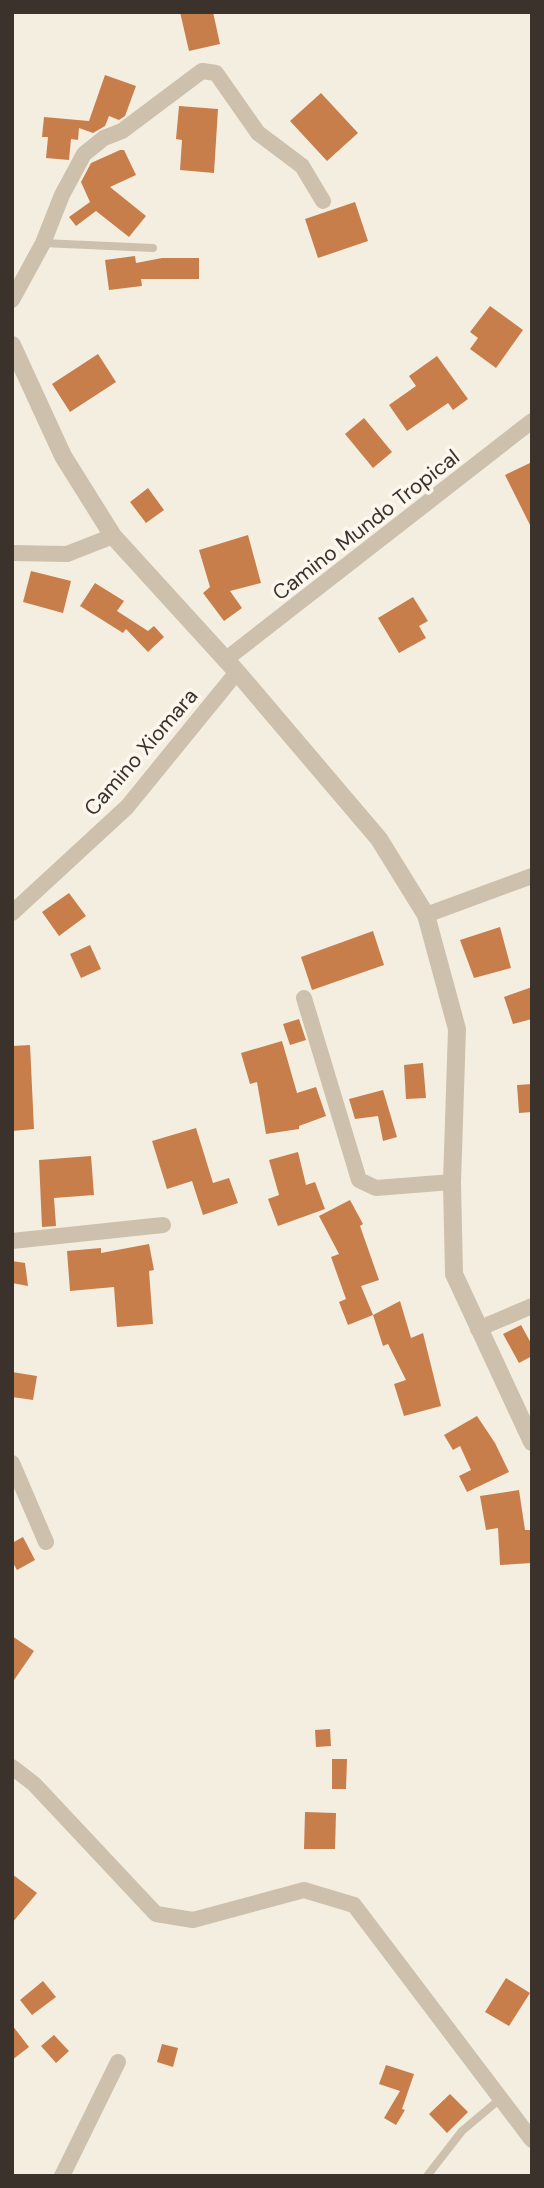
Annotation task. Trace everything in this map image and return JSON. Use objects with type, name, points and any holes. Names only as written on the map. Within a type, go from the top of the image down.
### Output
[{"type":"street","points":[[12,300],[43,243],[62,195],[84,154],[104,138],[122,131],[202,71],[216,73],[258,133],[302,166],[323,201]]},
{"type":"street","points":[[12,345],[63,456],[113,536],[231,666],[379,839],[426,915],[457,1029],[452,1182],[454,1274],[532,1442]]},
{"type":"street","name":"Camino Mundo Tropical","points":[[231,666],[532,421]]},
{"type":"street","points":[[14,558],[67,554],[113,536]]},
{"type":"street","name":"Camino Xiomara","points":[[12,913],[127,807],[231,666]]},
{"type":"street","points":[[426,915],[532,876]]},
{"type":"street","points":[[304,998],[359,1180],[376,1188],[452,1182]]},
{"type":"street","points":[[12,1241],[163,1225]]},
{"type":"street","points":[[478,1329],[532,1306]]},
{"type":"street","points":[[12,1463],[46,1542]]},
{"type":"street","points":[[12,1767],[34,1784],[156,1914],[193,1920],[304,1890],[354,1905],[532,2140]]},
{"type":"street","points":[[62,2176],[118,2062]]},
{"type":"lane","points":[[43,243],[153,248]]},
{"type":"lane","points":[[426,2176],[462,2131],[500,2099]]},
{"type":"building","points":[[180,12],[213,12],[220,44],[189,51]]},
{"type":"building","points":[[105,75],[136,86],[125,116],[119,120],[109,116],[105,126],[93,133],[79,128],[78,140],[71,139],[69,160],[46,158],[48,137],[42,137],[44,117],[89,121]]},
{"type":"building","points":[[321,93],[358,133],[327,161],[290,121]]},
{"type":"building","points":[[179,106],[218,109],[214,173],[180,170],[182,140],[176,139]]},
{"type":"building","points":[[124,150],[136,175],[110,187],[146,216],[129,237],[96,211],[76,226],[69,217],[90,202],[81,182],[91,163]]},
{"type":"building","points":[[355,202],[368,241],[318,258],[305,219]]},
{"type":"building","points":[[135,256],[136,263],[162,258],[199,258],[199,279],[141,279],[142,286],[109,290],[105,260]]},
{"type":"building","points":[[490,306],[523,330],[496,368],[470,349],[478,338],[470,332]]},
{"type":"building","points":[[98,354],[116,382],[70,412],[52,384]]},
{"type":"building","points":[[437,356],[468,399],[453,410],[448,403],[407,431],[389,405],[416,386],[409,376]]},
{"type":"building","points":[[364,418],[392,452],[373,468],[345,434]]},
{"type":"building","points":[[532,462],[532,529],[505,475]]},
{"type":"building","points":[[148,488],[164,510],[146,523],[130,502]]},
{"type":"building","points":[[248,535],[261,583],[230,591],[242,608],[224,621],[203,593],[210,587],[199,550]]},
{"type":"building","points":[[31,571],[71,581],[63,613],[23,602]]},
{"type":"building","points":[[95,583],[124,601],[117,611],[148,631],[154,626],[164,637],[148,652],[126,629],[123,633],[80,606]]},
{"type":"building","points":[[413,597],[428,621],[419,626],[426,638],[399,653],[378,618]]},
{"type":"building","points":[[69,893],[86,916],[59,936],[42,912]]},
{"type":"building","points":[[500,927],[511,968],[474,978],[460,940]]},
{"type":"building","points":[[373,931],[384,965],[312,990],[301,957]]},
{"type":"building","points":[[90,945],[101,969],[81,978],[70,954]]},
{"type":"building","points":[[532,987],[532,1019],[513,1024],[504,997]]},
{"type":"building","points":[[299,1019],[306,1040],[290,1045],[283,1024]]},
{"type":"building","points":[[282,1041],[297,1093],[316,1087],[326,1116],[299,1126],[299,1129],[266,1134],[257,1082],[250,1084],[241,1053]]},
{"type":"building","points":[[30,1045],[34,1129],[12,1131],[12,1046]]},
{"type":"building","points":[[423,1063],[426,1098],[406,1099],[404,1065]]},
{"type":"building","points":[[532,1084],[532,1112],[519,1113],[517,1085]]},
{"type":"building","points":[[383,1090],[397,1137],[383,1141],[378,1116],[355,1119],[349,1099]]},
{"type":"building","points":[[196,1128],[213,1183],[229,1178],[238,1203],[203,1215],[192,1181],[167,1189],[152,1141]]},
{"type":"building","points":[[298,1152],[306,1185],[315,1182],[325,1209],[278,1226],[268,1199],[279,1195],[269,1160]]},
{"type":"building","points":[[91,1156],[94,1195],[54,1198],[56,1226],[42,1227],[39,1160]]},
{"type":"building","points":[[350,1200],[363,1224],[360,1226],[379,1280],[361,1286],[373,1315],[348,1325],[339,1302],[346,1299],[331,1257],[339,1254],[319,1216]]},
{"type":"building","points":[[149,1244],[154,1270],[149,1271],[153,1324],[117,1327],[114,1287],[70,1291],[67,1251],[101,1248],[101,1253]]},
{"type":"building","points":[[12,1261],[25,1263],[28,1286],[12,1283]]},
{"type":"building","points":[[400,1301],[411,1338],[423,1333],[441,1406],[404,1416],[394,1384],[406,1380],[388,1344],[383,1346],[373,1315]]},
{"type":"building","points":[[521,1325],[532,1345],[532,1356],[519,1363],[503,1334]]},
{"type":"building","points":[[12,1372],[37,1376],[33,1400],[12,1397]]},
{"type":"building","points":[[477,1416],[495,1443],[509,1472],[467,1492],[459,1476],[471,1470],[460,1446],[453,1450],[444,1435]]},
{"type":"building","points":[[519,1490],[525,1530],[532,1530],[532,1563],[500,1565],[498,1528],[486,1530],[480,1496]]},
{"type":"building","points":[[23,1537],[35,1560],[17,1570],[12,1561],[12,1543]]},
{"type":"building","points":[[12,1636],[34,1651],[12,1683]]},
{"type":"building","points":[[330,1729],[331,1746],[316,1747],[315,1730]]},
{"type":"building","points":[[332,1759],[347,1759],[346,1789],[332,1789]]},
{"type":"building","points":[[305,1812],[336,1813],[335,1849],[304,1849]]},
{"type":"building","points":[[12,1874],[37,1893],[12,1923]]},
{"type":"building","points":[[506,1978],[530,1993],[509,2026],[485,2012]]},
{"type":"building","points":[[43,1981],[56,1997],[32,2015],[20,2000]]},
{"type":"building","points":[[12,2025],[29,2047],[12,2060]]},
{"type":"building","points":[[54,2035],[69,2051],[56,2063],[41,2046]]},
{"type":"building","points":[[162,2044],[178,2048],[173,2067],[157,2062]]},
{"type":"building","points":[[386,2065],[414,2074],[402,2109],[405,2110],[396,2125],[384,2118],[400,2091],[379,2084]]},
{"type":"building","points":[[450,2094],[468,2112],[447,2133],[429,2114]]}]
